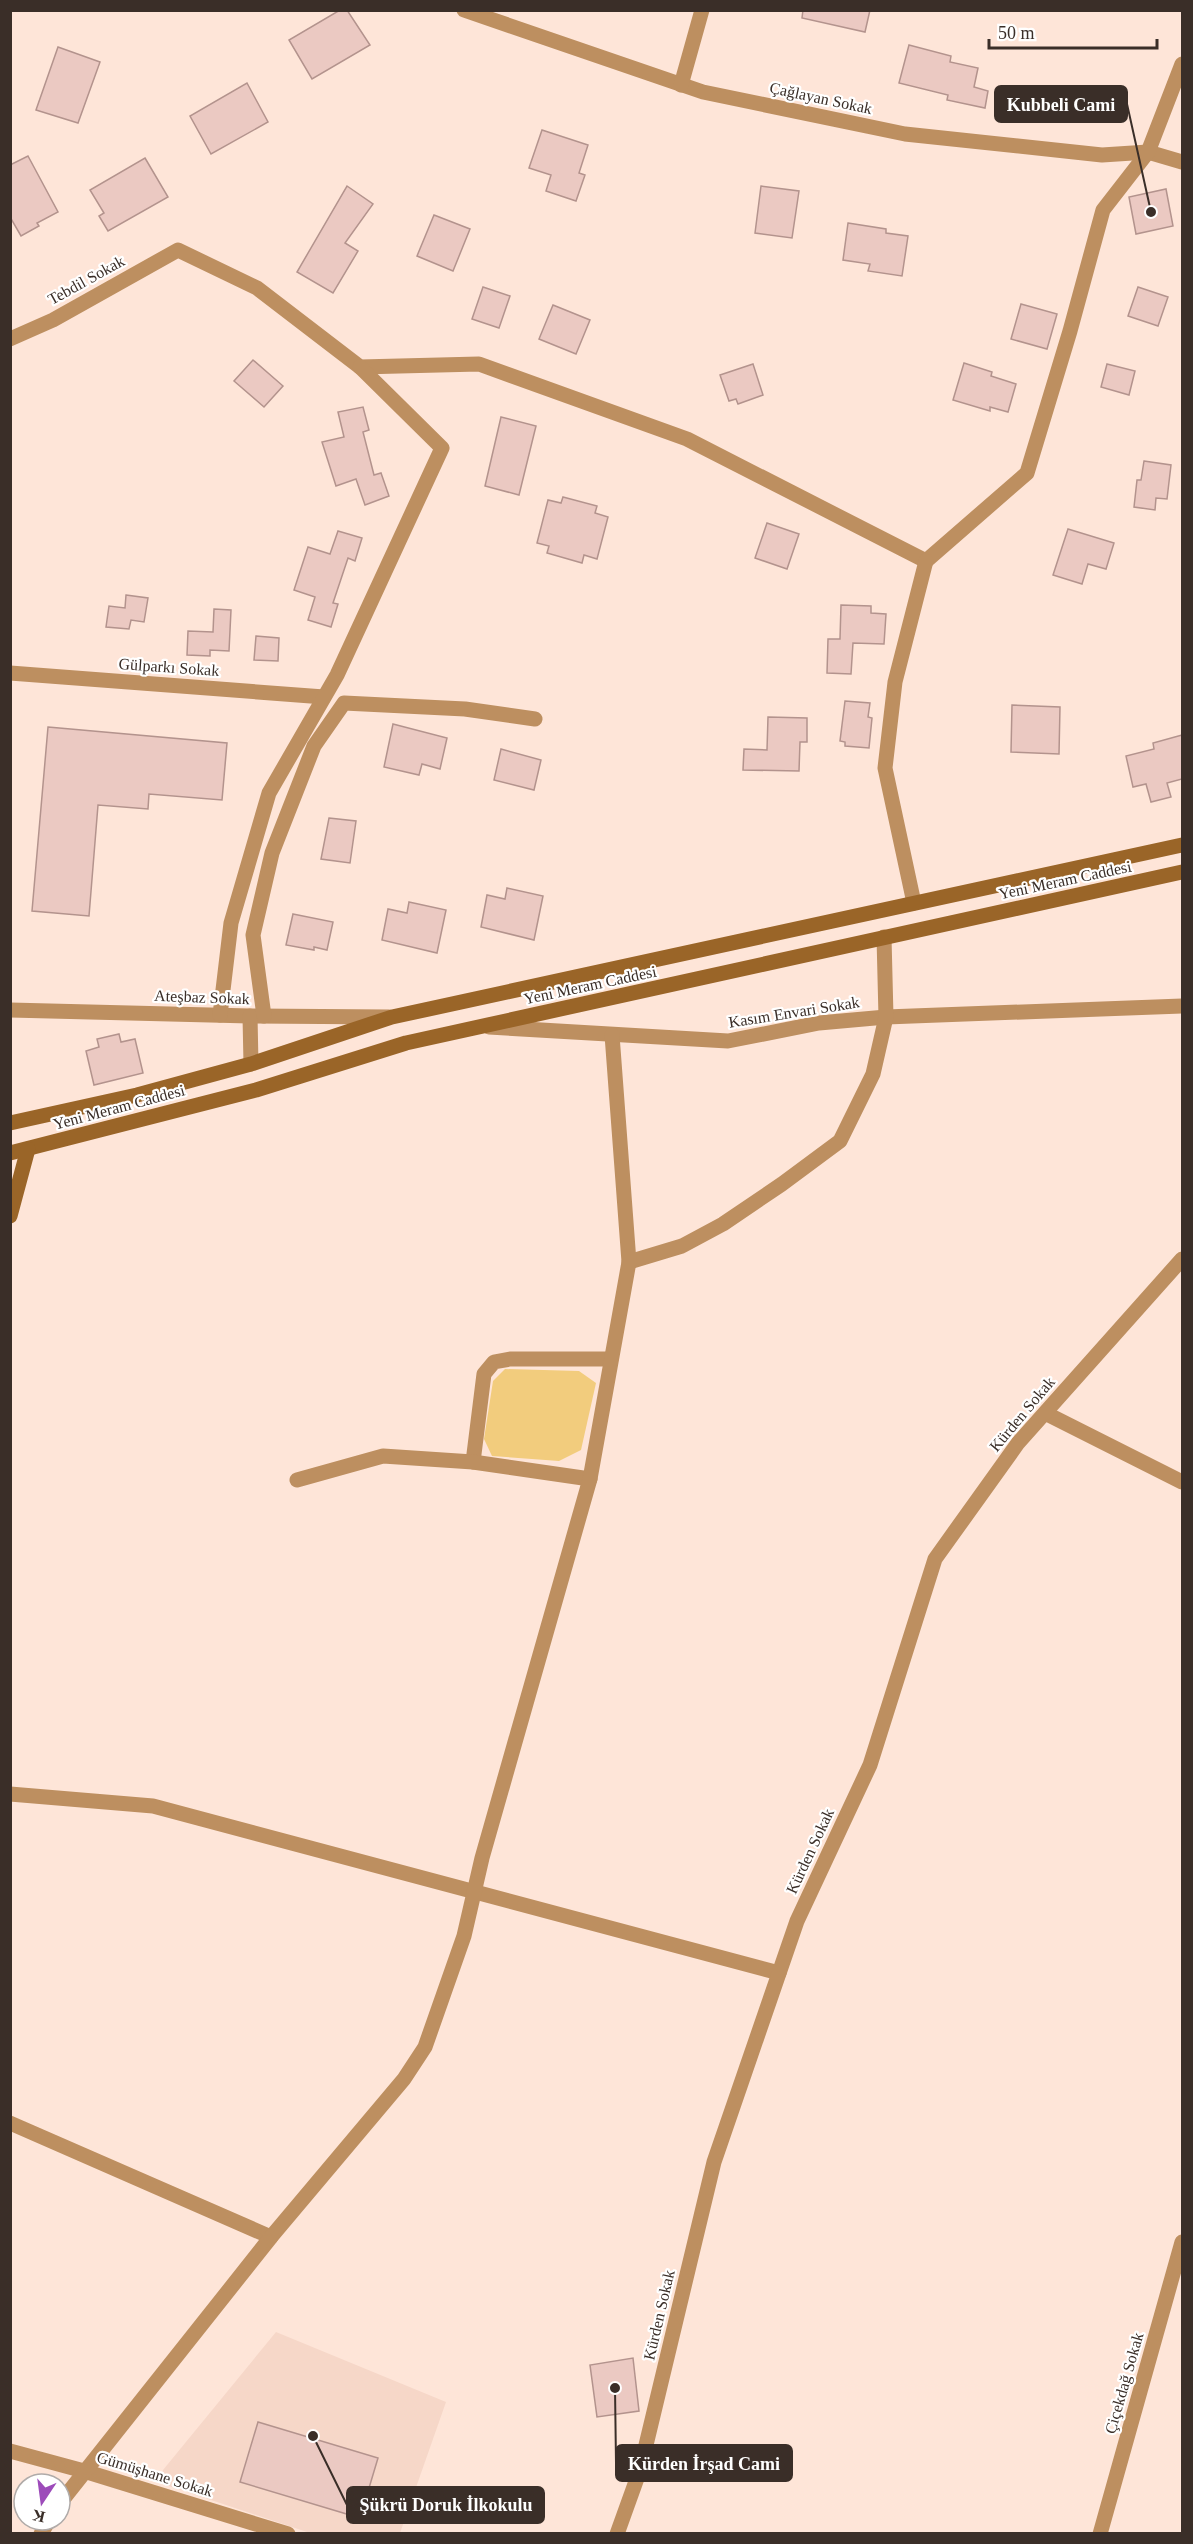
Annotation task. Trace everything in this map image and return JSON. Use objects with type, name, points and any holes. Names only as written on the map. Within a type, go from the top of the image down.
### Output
[{"type":"main road","name":"Yeni Meram Caddesi","points":[[10,1123],[137,1095],[251,1064],[392,1017],[1182,845]]},
{"type":"main road","name":"Yeni Meram Caddesi","points":[[10,1153],[256,1090],[406,1043],[1182,872]]},
{"type":"main road","points":[[10,1216],[28,1149]]},
{"type":"street","name":"Çağlayan Sokak","points":[[464,10],[703,92],[905,134],[1102,155],[1148,152],[1182,162]]},
{"type":"street","points":[[681,85],[702,10]]},
{"type":"street","points":[[914,903],[885,768],[895,682],[926,561],[1027,473],[1070,331],[1103,210],[1148,152],[1182,64]]},
{"type":"street","name":"Tebdil Sokak","points":[[10,339],[52,320],[178,250],[257,288],[360,367]]},
{"type":"street","points":[[360,367],[480,364],[687,439],[926,561]]},
{"type":"street","points":[[220,1015],[231,923],[269,793],[337,675],[442,448],[360,367]]},
{"type":"street","name":"Gülparkı Sokak","points":[[10,673],[324,697]]},
{"type":"street","points":[[251,1064],[257,1016],[253,935],[272,853],[314,746],[344,703],[465,709],[535,719]]},
{"type":"street","points":[[629,1262],[682,1246],[723,1224],[783,1184],[840,1141],[873,1074],[886,1017],[884,937]]},
{"type":"street","name":"Kasım Envari Sokak","points":[[482,1027],[728,1041],[819,1023],[886,1017],[1182,1006]]},
{"type":"street","name":"Ateşbaz Sokak","points":[[10,1010],[392,1017]]},
{"type":"street","points":[[72,2486],[272,2237],[404,2079],[425,2047],[464,1936],[482,1858],[590,1479],[629,1262],[612,1035]]},
{"type":"street","name":"Kürden Sokak","points":[[617,2534],[640,2470],[714,2162],[797,1921],[870,1765],[935,1559],[1018,1443],[1182,1259]]},
{"type":"street","points":[[473,1462],[484,1374],[494,1362],[510,1359],[611,1359]]},
{"type":"street","points":[[1045,1413],[1182,1482]]},
{"type":"street","points":[[297,1480],[383,1456],[473,1462],[590,1479]]},
{"type":"street","points":[[10,1794],[153,1806],[779,1973]]},
{"type":"street","points":[[10,2123],[272,2237]]},
{"type":"street","name":"Çiçekdağ Sokak","points":[[1100,2534],[1182,2242]]},
{"type":"street","name":"Gümüşhane Sokak","points":[[10,2451],[84,2470],[288,2534]]},
{"type":"shaded area","points":[[505,1369],[579,1371],[596,1383],[581,1450],[559,1461],[492,1456],[484,1439],[493,1381]]},
{"type":"shaded area","points":[[276,2332],[446,2402],[400,2533],[310,2533],[160,2483],[163,2470]]},
{"type":"building","points":[[340,10],[347,10],[370,45],[312,79],[289,40]]},
{"type":"building","points":[[803,10],[870,10],[865,32],[802,18]]},
{"type":"building","points":[[909,45],[951,56],[950,62],[978,68],[974,87],[988,91],[985,108],[947,100],[948,95],[899,83]]},
{"type":"building","points":[[58,47],[100,62],[78,123],[36,110]]},
{"type":"building","points":[[247,83],[268,122],[211,154],[190,116]]},
{"type":"building","points":[[542,130],[588,145],[579,173],[585,175],[576,201],[546,191],[551,175],[529,168]]},
{"type":"building","points":[[28,156],[58,212],[37,223],[39,226],[21,236],[10,217],[10,165]]},
{"type":"building","points":[[145,158],[168,197],[108,231],[99,216],[104,213],[90,190]]},
{"type":"building","points":[[347,186],[373,204],[345,243],[358,251],[333,293],[297,272]]},
{"type":"building","points":[[761,186],[799,191],[792,238],[755,233]]},
{"type":"building","points":[[1166,189],[1173,226],[1136,234],[1129,197]]},
{"type":"building","points":[[434,215],[470,229],[453,271],[417,256]]},
{"type":"building","points":[[848,223],[886,229],[886,233],[908,236],[902,276],[868,271],[870,264],[843,260]]},
{"type":"building","points":[[483,287],[510,296],[499,328],[472,319]]},
{"type":"building","points":[[1138,287],[1168,297],[1158,326],[1128,316]]},
{"type":"building","points":[[1021,304],[1057,314],[1047,349],[1011,339]]},
{"type":"building","points":[[553,305],[590,320],[576,354],[539,339]]},
{"type":"building","points":[[253,360],[283,386],[264,407],[234,381]]},
{"type":"building","points":[[964,363],[992,372],[991,376],[1016,384],[1008,412],[990,407],[990,411],[953,400]]},
{"type":"building","points":[[753,364],[763,395],[738,404],[736,399],[729,401],[720,375]]},
{"type":"building","points":[[1107,364],[1135,371],[1129,395],[1101,387]]},
{"type":"building","points":[[363,407],[369,430],[363,432],[374,475],[381,473],[389,496],[365,505],[356,479],[336,486],[322,442],[344,437],[338,412]]},
{"type":"building","points":[[501,417],[536,426],[519,495],[485,486]]},
{"type":"building","points":[[1144,461],[1171,465],[1167,499],[1156,498],[1155,510],[1134,507],[1137,480],[1141,480]]},
{"type":"building","points":[[563,497],[597,506],[595,513],[608,517],[597,559],[584,555],[582,563],[547,553],[549,546],[537,543],[548,500],[561,503]]},
{"type":"building","points":[[767,523],[799,534],[787,569],[755,558]]},
{"type":"building","points":[[1068,529],[1114,543],[1106,569],[1088,564],[1082,584],[1053,575]]},
{"type":"building","points":[[338,531],[362,538],[355,561],[348,558],[333,603],[338,604],[331,627],[308,620],[315,597],[294,590],[308,547],[330,554]]},
{"type":"building","points":[[126,595],[148,598],[144,622],[131,620],[129,629],[106,627],[109,606],[125,608]]},
{"type":"building","points":[[841,605],[871,606],[871,613],[886,614],[884,644],[853,643],[851,674],[827,673],[828,639],[840,639]]},
{"type":"building","points":[[214,609],[231,610],[229,651],[210,650],[210,656],[187,655],[188,631],[213,632]]},
{"type":"building","points":[[256,636],[279,638],[278,661],[254,660]]},
{"type":"building","points":[[845,701],[870,703],[868,717],[872,718],[869,748],[845,746],[845,742],[840,741]]},
{"type":"building","points":[[1012,705],[1060,707],[1059,754],[1011,752]]},
{"type":"building","points":[[768,717],[807,718],[807,742],[800,742],[799,771],[743,770],[744,749],[767,750]]},
{"type":"building","points":[[393,724],[447,738],[440,769],[422,764],[419,775],[384,767]]},
{"type":"building","points":[[48,727],[227,743],[222,800],[149,794],[148,809],[98,805],[89,916],[32,911]]},
{"type":"building","points":[[1182,735],[1182,779],[1167,783],[1171,797],[1151,802],[1146,784],[1133,787],[1126,756],[1154,749],[1153,743]]},
{"type":"building","points":[[501,749],[541,760],[534,790],[494,780]]},
{"type":"building","points":[[329,818],[356,821],[350,863],[321,859]]},
{"type":"building","points":[[507,888],[543,896],[534,940],[481,927],[487,895],[505,899]]},
{"type":"building","points":[[409,902],[446,910],[437,953],[382,940],[388,909],[407,913]]},
{"type":"building","points":[[293,914],[333,922],[327,950],[286,945]]},
{"type":"building","points":[[119,1034],[121,1042],[135,1039],[143,1073],[94,1085],[86,1051],[99,1047],[97,1039]]},
{"type":"building","points":[[633,2358],[639,2411],[597,2417],[590,2365]]},
{"type":"building","points":[[258,2422],[378,2458],[360,2518],[240,2482]]},
{"type":"place","name":"Kubbeli Cami","points":[[1151,212]]},
{"type":"place","name":"Kürden İrşad Cami","points":[[615,2388]]},
{"type":"place","name":"Şükrü Doruk İlkokulu","points":[[313,2436]]}]
